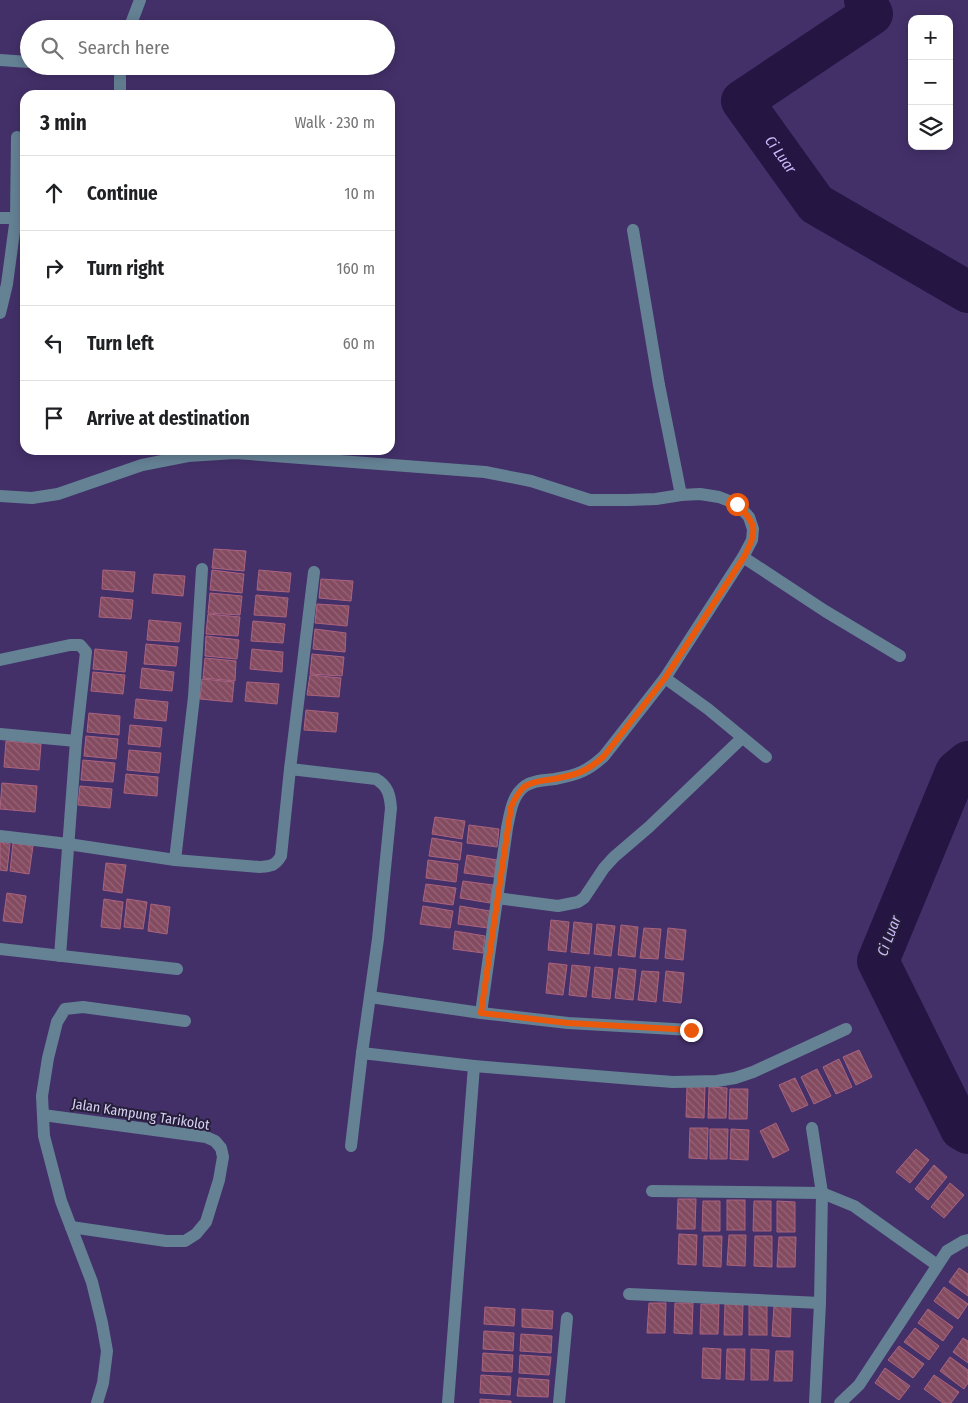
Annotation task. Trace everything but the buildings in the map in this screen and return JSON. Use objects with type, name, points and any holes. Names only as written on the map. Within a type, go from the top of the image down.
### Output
[{"type":"street","points":[[132,20],[140,0]]},
{"type":"street","points":[[0,60],[20,61]]},
{"type":"street","points":[[120,75],[120,90]]},
{"type":"street","points":[[0,313],[20,218],[18,137]]},
{"type":"street","points":[[0,218],[20,218]]},
{"type":"street","points":[[633,230],[659,385],[681,495]]},
{"type":"street","points":[[0,496],[32,498],[58,494],[142,465],[188,456],[204,455]]},
{"type":"street","points":[[261,455],[485,472],[531,481],[590,500],[656,499],[700,494],[719,497],[737,504],[749,517],[753,529],[752,540],[744,557],[665,678],[604,756],[594,766],[581,773],[539,781],[525,786],[517,795],[509,814],[481,1013]]},
{"type":"street","points":[[744,557],[825,611],[900,656]]},
{"type":"street","points":[[175,860],[194,697],[202,569]]},
{"type":"street","points":[[0,836],[175,860],[260,867],[271,866],[277,863],[282,856],[290,769],[314,572]]},
{"type":"street","points":[[0,660],[70,645],[80,645],[86,652],[76,741],[60,956]]},
{"type":"street","points":[[665,678],[708,709],[766,757]]},
{"type":"street","points":[[0,734],[76,741]]},
{"type":"street","points":[[497,898],[558,906],[578,902],[588,893],[604,868],[614,857],[649,827],[742,738]]},
{"type":"street","points":[[290,769],[376,779],[383,782],[387,787],[390,797],[391,808],[378,939],[351,1146]]},
{"type":"street","points":[[0,949],[177,969]]},
{"type":"street","points":[[370,997],[568,1023],[691,1030]]},
{"type":"street","points":[[97,1403],[103,1383],[107,1351],[92,1282],[61,1201],[44,1136],[42,1096],[48,1058],[57,1022],[65,1009],[83,1007],[185,1022]]},
{"type":"street","points":[[362,1053],[474,1066],[641,1080],[673,1082],[717,1081],[753,1072],[846,1029]]},
{"type":"street","points":[[448,1403],[474,1066]]},
{"type":"street","name":"Jalan Kampung Tarikolot","points":[[43,1115],[206,1137],[215,1141],[221,1148],[223,1157],[219,1180],[206,1222],[196,1234],[185,1240],[166,1241],[71,1227]]},
{"type":"street","points":[[812,1128],[822,1193],[820,1303],[815,1403]]},
{"type":"street","points":[[652,1190],[822,1193],[854,1206],[937,1265]]},
{"type":"street","points":[[840,1403],[859,1385],[947,1252],[964,1240],[968,1240]]},
{"type":"street","points":[[629,1294],[820,1303]]},
{"type":"street","points":[[559,1403],[567,1318]]},
{"type":"waterway","name":"Ci Luar","points":[[865,0],[872,14],[742,101],[816,204],[968,292]]},
{"type":"waterway","name":"Ci Luar","points":[[968,762],[956,772],[878,961],[961,1129],[968,1133]]},
{"type":"route","points":[[691,1030],[568,1023],[481,1013],[507,828],[511,807],[517,795],[525,786],[539,781],[581,773],[594,766],[638,714],[665,678],[744,557],[752,540],[753,529],[749,517],[737,504]]}]
